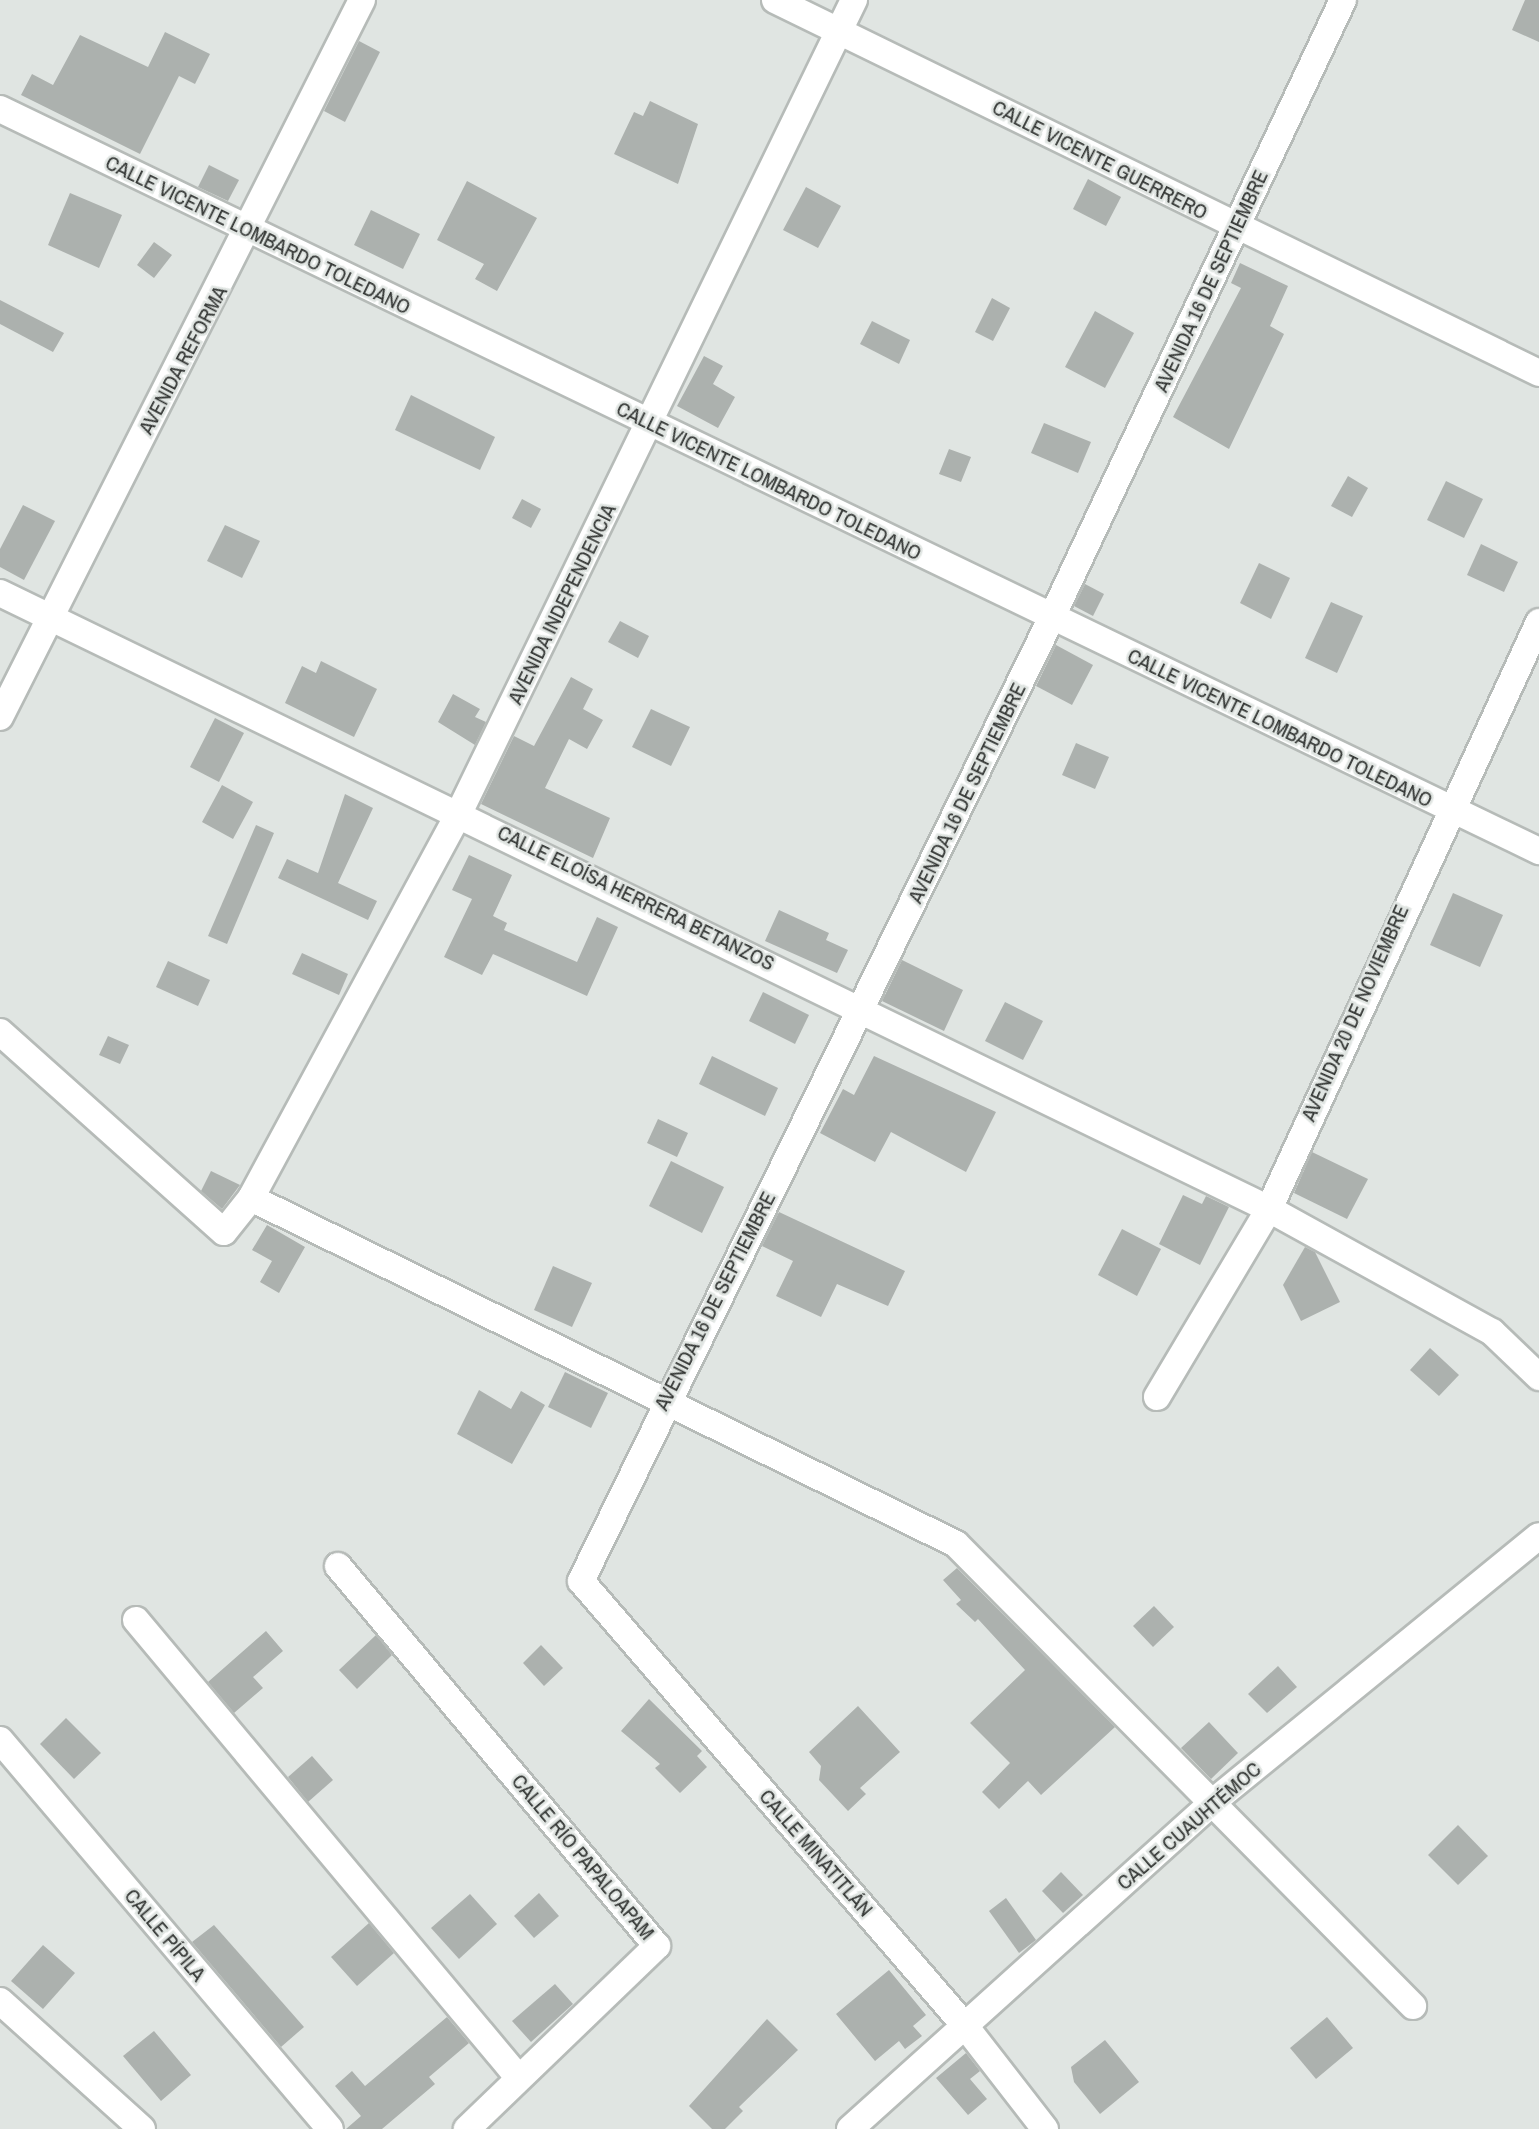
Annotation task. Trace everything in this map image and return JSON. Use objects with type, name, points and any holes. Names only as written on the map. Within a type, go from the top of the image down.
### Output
[{"type":"street","name":"AVENIDA REFORMA","points":[[0,717],[49,617],[250,231],[362,0]]},
{"type":"street","name":"CALLE VICENTE GUERRERO","points":[[775,0],[1236,228],[1539,373]]},
{"type":"street","name":"AVENIDA INDEPENDENCIA","points":[[0,1032],[224,1232],[251,1198],[459,813],[651,425],[854,0]]},
{"type":"street","name":"AVENIDA 16 DE SEPTIEMBRE","points":[[581,1581],[664,1401],[863,1008],[1052,617],[1343,0]]},
{"type":"street","name":"CALLE VICENTE LOMBARDO TOLEDANO","points":[[0,109],[1448,810],[1539,851]]},
{"type":"street","name":"CALLE ELOÍSA HERRERA BETANZOS","points":[[0,593],[863,1008],[1269,1209],[1492,1332],[1539,1377]]},
{"type":"street","name":"AVENIDA 20 DE NOVIEMBRE","points":[[1157,1397],[1269,1209],[1448,810],[1539,622]]},
{"type":"street","points":[[251,1198],[956,1544],[1214,1801],[1413,2006]]},
{"type":"street","name":"CALLE CUAUHTÉMOC","points":[[850,2129],[967,2027],[1214,1801],[1538,1539]]},
{"type":"street","name":"CALLE RÍO PAPALOAPAM","points":[[338,1566],[657,1946],[467,2129]]},
{"type":"street","name":"CALLE MINATITLÁN","points":[[581,1581],[967,2027],[1045,2129]]},
{"type":"street","points":[[136,1620],[518,2077]]},
{"type":"street","name":"CALLE PÍPILA","points":[[0,1740],[330,2129]]},
{"type":"street","points":[[0,2001],[142,2129]]},
{"type":"building","points":[[1525,0],[1539,0],[1539,42],[1512,30]]},
{"type":"building","points":[[165,32],[210,54],[195,84],[179,76],[140,154],[21,95],[32,74],[53,85],[80,35],[148,67]]},
{"type":"building","points":[[359,41],[380,52],[345,122],[324,111]]},
{"type":"building","points":[[650,101],[698,124],[678,184],[614,154],[634,112],[643,116]]},
{"type":"building","points":[[209,165],[239,180],[228,201],[198,187]]},
{"type":"building","points":[[1088,179],[1121,197],[1106,226],[1073,209]]},
{"type":"building","points":[[467,181],[537,218],[497,291],[475,279],[484,264],[437,240]]},
{"type":"building","points":[[806,187],[841,206],[818,248],[783,230]]},
{"type":"building","points":[[70,193],[122,215],[99,268],[48,245]]},
{"type":"building","points":[[371,210],[420,234],[403,269],[354,245]]},
{"type":"building","points":[[154,242],[172,255],[154,278],[137,265]]},
{"type":"building","points":[[1240,263],[1288,286],[1270,326],[1284,334],[1229,449],[1173,417],[1241,288],[1231,283]]},
{"type":"building","points":[[992,298],[1010,308],[993,341],[975,332]]},
{"type":"building","points":[[0,300],[64,333],[53,352],[0,324]]},
{"type":"building","points":[[1095,311],[1134,333],[1105,388],[1065,367]]},
{"type":"building","points":[[872,321],[910,340],[899,364],[860,344]]},
{"type":"building","points":[[704,356],[723,366],[713,384],[735,397],[718,428],[677,406]]},
{"type":"building","points":[[411,395],[495,437],[480,470],[395,430]]},
{"type":"building","points":[[1044,423],[1091,442],[1078,473],[1031,453]]},
{"type":"building","points":[[949,449],[971,457],[961,482],[939,474]]},
{"type":"building","points":[[1348,476],[1368,488],[1352,517],[1331,506]]},
{"type":"building","points":[[1446,481],[1483,499],[1464,538],[1427,520]]},
{"type":"building","points":[[522,499],[541,509],[531,528],[512,518]]},
{"type":"building","points":[[23,505],[55,521],[24,580],[0,567],[0,549]]},
{"type":"building","points":[[225,525],[260,541],[242,578],[207,561]]},
{"type":"building","points":[[1481,544],[1518,562],[1504,592],[1467,575]]},
{"type":"building","points":[[1259,563],[1290,578],[1271,619],[1240,603]]},
{"type":"building","points":[[1085,584],[1104,594],[1093,616],[1074,606]]},
{"type":"building","points":[[1331,602],[1363,616],[1337,673],[1305,658]]},
{"type":"building","points":[[620,621],[649,636],[638,658],[608,642]]},
{"type":"building","points":[[1056,645],[1093,665],[1072,705],[1036,686]]},
{"type":"building","points":[[321,661],[377,689],[354,737],[285,703],[302,666],[316,673]]},
{"type":"building","points":[[571,677],[593,689],[583,709],[603,720],[587,749],[569,739],[545,788],[610,818],[593,858],[481,804],[514,736],[534,746]]},
{"type":"building","points":[[453,694],[480,709],[475,717],[486,722],[475,745],[438,722]]},
{"type":"building","points":[[651,709],[690,727],[671,766],[632,747]]},
{"type":"building","points":[[215,718],[244,733],[219,782],[190,767]]},
{"type":"building","points":[[1076,743],[1109,757],[1095,789],[1062,775]]},
{"type":"building","points":[[222,785],[253,802],[233,839],[202,822]]},
{"type":"building","points":[[345,794],[373,808],[338,883],[377,901],[368,920],[278,878],[287,859],[318,873]]},
{"type":"building","points":[[256,825],[274,833],[227,944],[208,936]]},
{"type":"building","points":[[469,855],[512,875],[493,916],[507,923],[504,930],[577,962],[597,917],[618,927],[587,996],[493,954],[482,975],[444,957],[472,899],[452,890]]},
{"type":"building","points":[[1453,893],[1503,915],[1480,967],[1430,945]]},
{"type":"building","points":[[779,910],[829,933],[826,940],[848,950],[837,973],[765,941]]},
{"type":"building","points":[[302,953],[348,974],[339,995],[292,974]]},
{"type":"building","points":[[902,960],[963,990],[944,1031],[882,1001]]},
{"type":"building","points":[[168,961],[210,980],[198,1006],[156,987]]},
{"type":"building","points":[[763,992],[809,1015],[795,1044],[749,1021]]},
{"type":"building","points":[[1005,1002],[1043,1021],[1023,1060],[985,1041]]},
{"type":"building","points":[[108,1036],[129,1045],[120,1064],[99,1055]]},
{"type":"building","points":[[712,1056],[778,1088],[765,1116],[699,1084]]},
{"type":"building","points":[[874,1056],[996,1112],[966,1172],[891,1132],[875,1162],[820,1133],[843,1089],[854,1095]]},
{"type":"building","points":[[658,1119],[688,1133],[677,1157],[647,1143]]},
{"type":"building","points":[[1312,1152],[1368,1179],[1347,1219],[1294,1193]]},
{"type":"building","points":[[671,1161],[724,1187],[702,1233],[649,1206]]},
{"type":"building","points":[[211,1171],[240,1185],[222,1209],[201,1191]]},
{"type":"building","points":[[1183,1195],[1202,1204],[1206,1196],[1229,1207],[1200,1265],[1159,1244]]},
{"type":"building","points":[[779,1212],[905,1271],[888,1306],[837,1284],[821,1317],[776,1296],[793,1261],[762,1246]]},
{"type":"building","points":[[267,1225],[305,1247],[279,1293],[260,1282],[272,1261],[252,1250]]},
{"type":"building","points":[[1122,1229],[1161,1249],[1137,1296],[1098,1275]]},
{"type":"building","points":[[1305,1247],[1315,1252],[1340,1302],[1301,1321],[1283,1285]]},
{"type":"building","points":[[553,1266],[592,1283],[572,1327],[534,1310]]},
{"type":"building","points":[[1430,1348],[1459,1375],[1439,1396],[1410,1370]]},
{"type":"building","points":[[565,1372],[608,1393],[591,1428],[548,1407]]},
{"type":"building","points":[[479,1390],[511,1409],[521,1391],[545,1405],[512,1464],[457,1434]]},
{"type":"building","points":[[957,1568],[1115,1727],[1041,1795],[1028,1781],[999,1809],[982,1792],[1010,1763],[970,1723],[1025,1670],[978,1619],[975,1622],[956,1604],[961,1600],[943,1580]]},
{"type":"building","points":[[1154,1606],[1174,1627],[1153,1647],[1133,1626]]},
{"type":"building","points":[[266,1631],[283,1651],[253,1677],[263,1688],[234,1713],[208,1682]]},
{"type":"building","points":[[376,1635],[392,1655],[357,1689],[339,1670]]},
{"type":"building","points":[[541,1645],[563,1668],[544,1686],[523,1663]]},
{"type":"building","points":[[1278,1666],[1297,1687],[1267,1713],[1248,1694]]},
{"type":"building","points":[[649,1699],[702,1751],[697,1756],[707,1767],[680,1793],[655,1768],[660,1764],[621,1731]]},
{"type":"building","points":[[858,1706],[900,1752],[860,1788],[866,1794],[848,1811],[819,1780],[821,1766],[809,1752]]},
{"type":"building","points":[[66,1718],[101,1753],[74,1779],[40,1744]]},
{"type":"building","points":[[1209,1722],[1238,1753],[1211,1779],[1181,1748]]},
{"type":"building","points":[[312,1756],[333,1780],[308,1802],[288,1777]]},
{"type":"building","points":[[1458,1825],[1488,1856],[1458,1885],[1428,1855]]},
{"type":"building","points":[[1061,1872],[1083,1895],[1063,1913],[1042,1891]]},
{"type":"building","points":[[539,1893],[559,1916],[534,1938],[514,1916]]},
{"type":"building","points":[[470,1894],[497,1924],[459,1959],[431,1928]]},
{"type":"building","points":[[1006,1898],[1036,1940],[1019,1953],[989,1911]]},
{"type":"building","points":[[369,1923],[394,1953],[357,1986],[331,1957]]},
{"type":"building","points":[[214,1925],[304,2027],[281,2047],[192,1942]]},
{"type":"building","points":[[43,1945],[75,1973],[43,2009],[11,1981]]},
{"type":"building","points":[[889,1970],[926,2015],[913,2026],[922,2036],[905,2049],[899,2041],[875,2061],[836,2014]]},
{"type":"building","points":[[555,1984],[573,2004],[531,2042],[512,2021]]},
{"type":"building","points":[[447,2017],[469,2043],[429,2077],[435,2084],[382,2129],[346,2129],[361,2116],[335,2086],[352,2071],[365,2086]]},
{"type":"building","points":[[1327,2017],[1353,2048],[1316,2079],[1290,2048]]},
{"type":"building","points":[[767,2019],[798,2050],[739,2107],[743,2111],[725,2129],[712,2129],[689,2106]]},
{"type":"building","points":[[154,2031],[191,2075],[161,2101],[123,2056]]},
{"type":"building","points":[[1105,2040],[1139,2082],[1100,2114],[1074,2082],[1071,2067]]},
{"type":"building","points":[[966,2053],[980,2071],[970,2079],[987,2099],[968,2115],[936,2078]]}]
